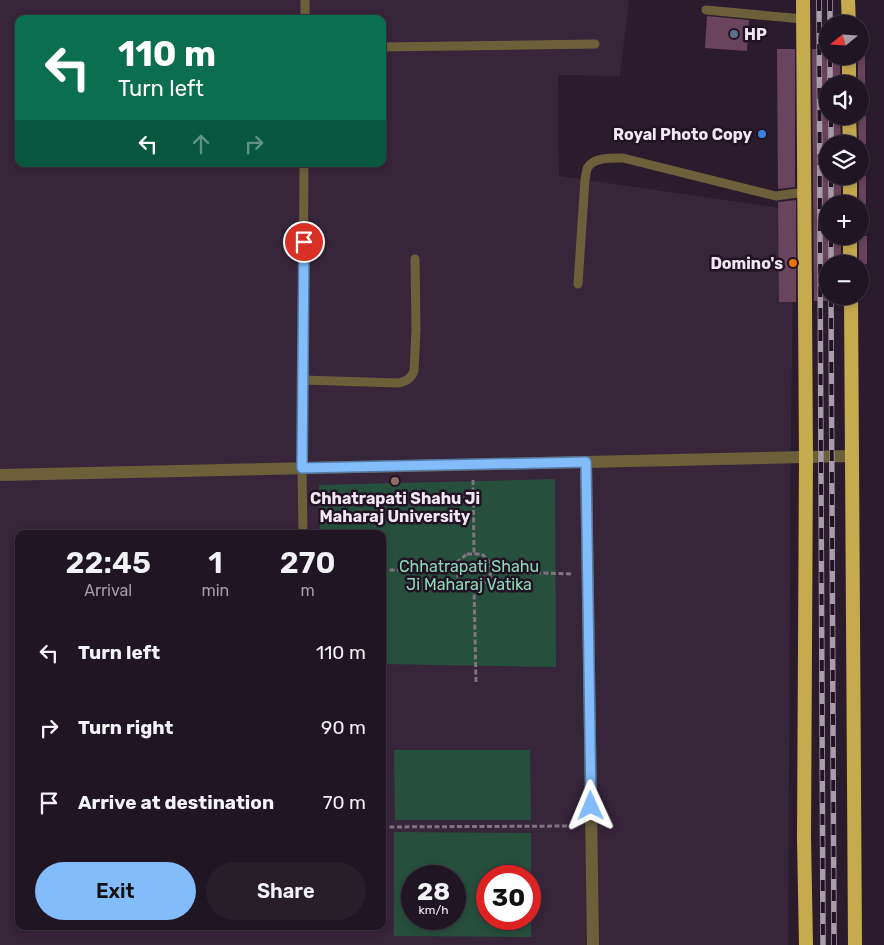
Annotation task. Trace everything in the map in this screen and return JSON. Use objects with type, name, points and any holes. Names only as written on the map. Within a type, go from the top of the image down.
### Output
[{"type":"highway","points":[[803,0],[806,457],[804,819],[806,945]]},
{"type":"highway","points":[[848,0],[849,15]]},
{"type":"highway","points":[[851,305],[855,945]]},
{"type":"street","points":[[0,475],[852,456]]},
{"type":"street","points":[[586,462],[593,945]]},
{"type":"lane","points":[[305,0],[305,15]]},
{"type":"lane","points":[[706,10],[803,20]]},
{"type":"lane","points":[[386,47],[595,44]]},
{"type":"lane","points":[[578,284],[585,180],[588,167],[596,161],[608,158],[623,158],[776,196],[804,192]]},
{"type":"lane","points":[[303,530],[304,167]]},
{"type":"lane","points":[[303,380],[399,383],[408,380],[412,376],[414,371],[416,330],[415,259]]},
{"type":"path","points":[[473,464],[474,554]]},
{"type":"path","points":[[467,554],[474,554],[482,554],[491,563],[490,578],[482,586],[466,587],[458,578],[458,562],[467,554]]},
{"type":"path","points":[[386,570],[457,570]]},
{"type":"path","points":[[491,571],[587,574]]},
{"type":"path","points":[[474,586],[476,682]]},
{"type":"path","points":[[386,827],[555,826]]},
{"type":"shaded area","name":"Chhatrapati Shahu Ji Maharaj University","points":[[0,0],[629,0],[620,76],[558,75],[559,176],[794,210],[788,945],[0,945]]},
{"type":"green space","name":"Chhatrapati Shahu Ji Maharaj Vatika","points":[[555,479],[556,667],[386,664],[386,530],[320,530],[319,485]]},
{"type":"green space","points":[[394,750],[530,750],[531,820],[395,820]]},
{"type":"green space","points":[[394,832],[531,833],[531,865],[476,865],[476,930],[531,930],[531,937],[394,936]]},
{"type":"building","points":[[707,16],[749,20],[747,51],[705,48]]},
{"type":"building","points":[[777,49],[795,49],[795,187],[778,189]]},
{"type":"building","points":[[812,49],[819,49],[819,65],[840,65],[840,75],[819,75],[819,125],[840,125],[841,135],[819,135],[819,185],[841,185],[841,195],[819,195],[819,245],[841,245],[841,255],[819,255],[819,301],[814,301]]},
{"type":"building","points":[[858,65],[865,65],[865,75],[858,75]]},
{"type":"building","points":[[858,125],[866,125],[866,135],[859,135]]},
{"type":"building","points":[[859,185],[866,185],[866,195],[859,195]]},
{"type":"building","points":[[796,200],[796,302],[779,302],[778,202]]},
{"type":"building","points":[[859,245],[867,245],[867,255],[859,255]]},
{"type":"railway","points":[[819,0],[823,945]]},
{"type":"railway","points":[[830,0],[830,15]]},
{"type":"railway","points":[[830,65],[830,75]]},
{"type":"railway","points":[[831,125],[831,135]]},
{"type":"railway","points":[[831,185],[831,195]]},
{"type":"railway","points":[[831,245],[831,255]]},
{"type":"railway","points":[[831,305],[834,945]]},
{"type":"place","name":"HP","points":[[734,34]]},
{"type":"place","name":"Royal Photo Copy","points":[[762,134]]},
{"type":"place","name":"Domino's","points":[[793,263]]},
{"type":"place","name":"Chhatrapati Shahu Ji Maharaj University","points":[[395,481]]},
{"type":"route","points":[[304,242],[302,468],[586,462],[591,806]]}]
